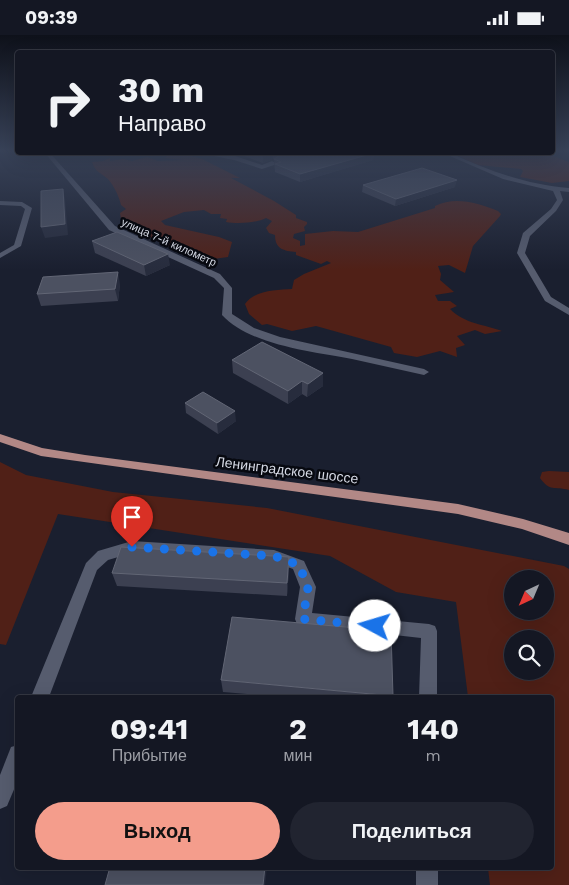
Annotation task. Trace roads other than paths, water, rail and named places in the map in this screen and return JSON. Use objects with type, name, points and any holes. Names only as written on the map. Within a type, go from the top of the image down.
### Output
[{"type":"main road","name":"Ленинградское шоссе","points":[[0,438],[41,452],[85,459],[458,509],[523,524],[569,539]]},
{"type":"lane","name":"улица 7-й километр","points":[[80,191],[112,228],[216,276],[228,288],[227,315],[238,325],[279,341],[424,372]]},
{"type":"lane","points":[[557,191],[560,200],[554,210],[526,235],[522,253],[526,264],[548,299],[569,312]]},
{"type":"lane","points":[[0,203],[22,204],[29,208],[16,246],[0,256]]},
{"type":"lane","points":[[41,695],[90,567],[104,555],[132,547],[274,556],[299,565],[308,587],[303,619],[429,631],[428,695]]},
{"type":"lane","points":[[0,799],[15,762]]},
{"type":"lane","points":[[427,870],[427,885]]}]
